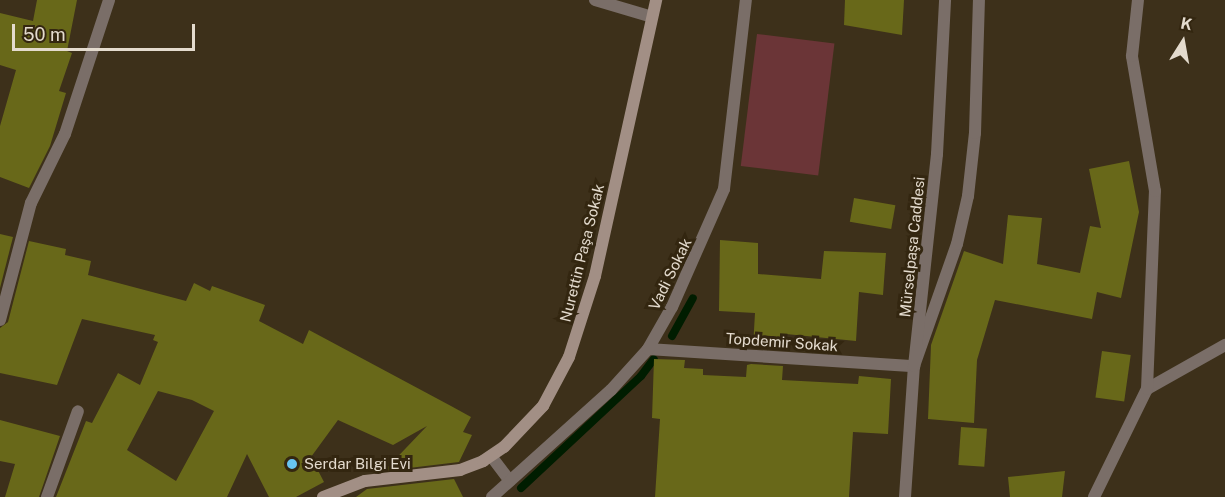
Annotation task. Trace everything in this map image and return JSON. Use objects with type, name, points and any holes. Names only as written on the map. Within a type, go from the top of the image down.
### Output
[{"type":"street","points":[[0,320],[25,222],[65,134],[109,0]]},
{"type":"street","points":[[595,0],[652,17]]},
{"type":"street","name":"Nurettin Paşa Sokak","points":[[323,497],[365,481],[460,470],[491,456],[543,406],[578,333],[595,276],[656,0]]},
{"type":"street","name":"Vadi Sokak","points":[[494,497],[588,413],[648,348],[672,306],[724,189],[746,0]]},
{"type":"street","name":"Mürselpaşa Caddesi","points":[[905,497],[914,366],[937,154],[945,0]]},
{"type":"street","points":[[914,366],[957,244],[968,196],[976,122],[979,0]]},
{"type":"street","points":[[1094,497],[1147,390],[1155,191],[1132,56],[1138,0]]},
{"type":"street","points":[[1147,390],[1225,345]]},
{"type":"street","name":"Topdemir Sokak","points":[[648,348],[914,366]]},
{"type":"street","points":[[48,497],[78,411]]},
{"type":"street","points":[[491,456],[510,481]]},
{"type":"shaded area","points":[[757,34],[834,44],[818,176],[741,166]]},
{"type":"building","points":[[37,0],[77,0],[67,51],[72,53],[59,91],[66,93],[50,146],[29,188],[0,177],[0,126],[16,70],[0,65],[0,13],[33,21]]},
{"type":"building","points":[[845,0],[904,0],[902,35],[844,25]]},
{"type":"building","points":[[1129,161],[1139,212],[1121,298],[1097,292],[1092,319],[995,300],[977,360],[974,423],[928,419],[931,345],[964,251],[1003,264],[1008,215],[1042,218],[1037,264],[1080,273],[1090,226],[1101,228],[1089,169]]},
{"type":"building","points":[[854,198],[895,205],[891,229],[850,222]]},
{"type":"building","points":[[0,234],[13,237],[0,288]]},
{"type":"building","points":[[720,240],[758,243],[758,274],[821,279],[824,251],[886,253],[883,295],[859,292],[856,341],[786,334],[784,349],[753,347],[755,313],[719,311]]},
{"type":"building","points":[[29,241],[66,249],[65,255],[91,261],[88,275],[186,301],[194,283],[210,291],[212,286],[265,305],[259,321],[303,344],[309,330],[471,417],[463,432],[472,435],[459,462],[384,471],[427,426],[393,445],[338,420],[311,457],[324,482],[296,497],[269,497],[247,454],[227,497],[56,497],[86,421],[92,423],[118,373],[140,385],[158,342],[153,340],[155,335],[82,319],[57,385],[0,373],[0,328],[8,322]],"holes":[[[158,391],[192,400],[214,411],[176,481],[127,450]]]},
{"type":"building","points":[[1102,351],[1131,355],[1124,402],[1095,398]]},
{"type":"building","points":[[654,359],[685,360],[684,368],[703,369],[703,375],[746,377],[747,365],[751,364],[783,366],[782,380],[858,384],[859,376],[891,379],[888,434],[853,432],[849,497],[655,497],[660,419],[652,418]]},
{"type":"building","points":[[0,420],[60,436],[39,497],[5,497],[15,464],[0,461]]},
{"type":"building","points":[[961,427],[987,429],[984,467],[958,465]]},
{"type":"building","points":[[1065,471],[1062,497],[1010,497],[1008,477]]},
{"type":"building","points":[[454,479],[463,497],[356,497],[367,489]]},
{"type":"waterway","points":[[672,336],[693,298]]},
{"type":"waterway","points":[[521,488],[641,376],[654,359]]},
{"type":"place","name":"Serdar Bilgi Evi","points":[[292,464]]}]
